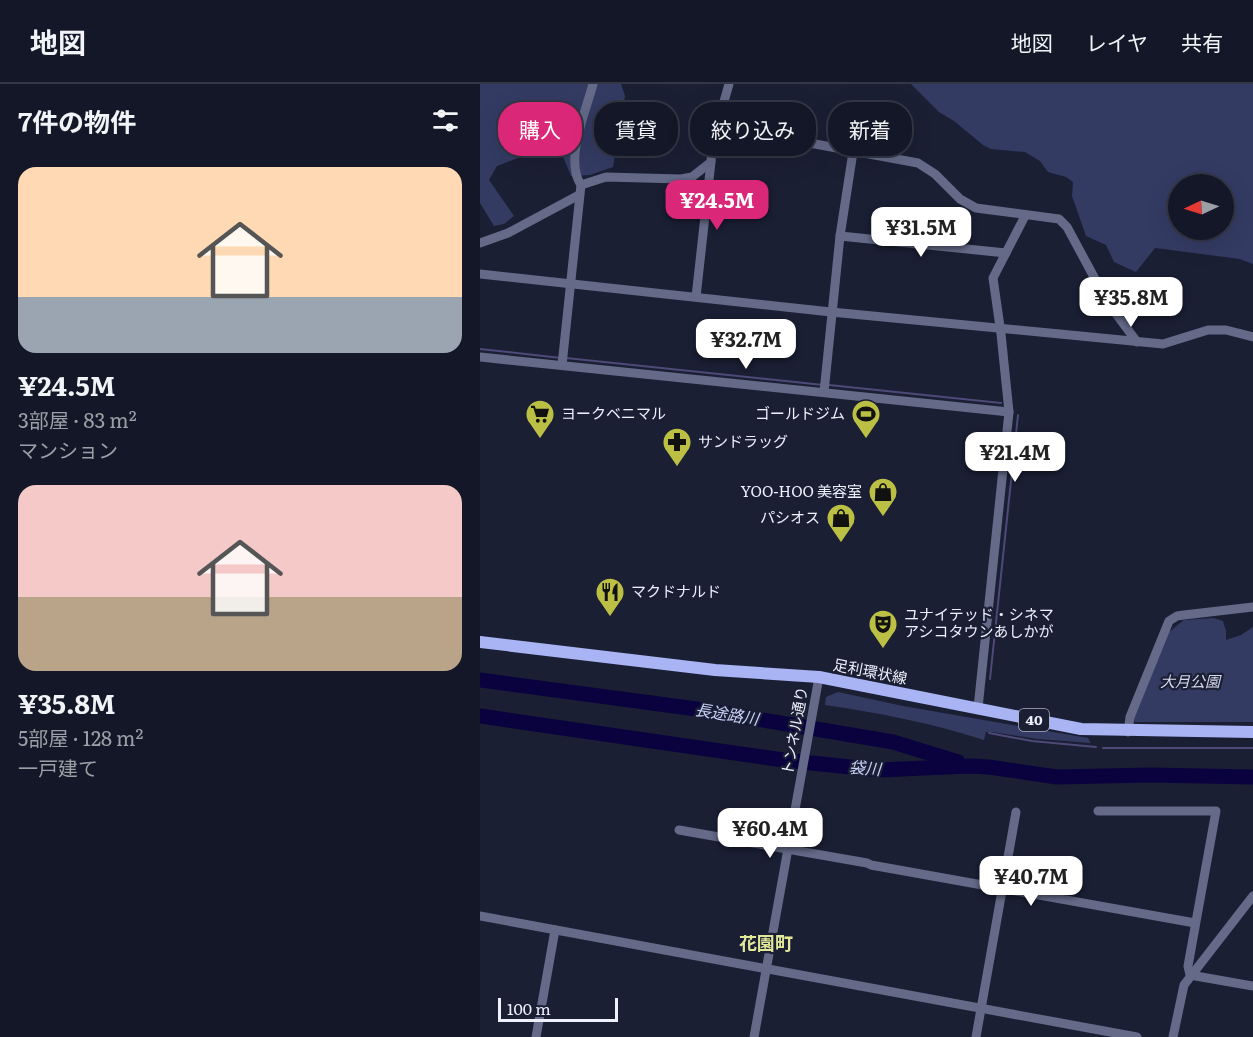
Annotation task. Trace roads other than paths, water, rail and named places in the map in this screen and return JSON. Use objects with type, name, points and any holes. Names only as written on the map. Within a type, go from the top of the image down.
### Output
[{"type":"main road","name":"足利環状線","points":[[480,642],[715,670],[819,677],[1081,729],[1128,732],[1253,732]]},
{"type":"street","points":[[562,365],[580,190],[574,156],[593,84]]},
{"type":"street","points":[[724,102],[729,84]]},
{"type":"street","points":[[696,297],[711,156]]},
{"type":"street","points":[[824,392],[840,236],[852,156]]},
{"type":"street","points":[[874,156],[922,165],[935,174],[955,195],[968,204],[984,210],[1059,219],[1066,225],[1108,303],[1137,342]]},
{"type":"street","points":[[480,243],[508,233],[606,177],[681,179],[692,177],[711,162]]},
{"type":"street","points":[[978,708],[1009,412],[1001,327],[993,278],[1025,216]]},
{"type":"street","points":[[840,236],[1005,253]]},
{"type":"street","points":[[480,274],[1137,342],[1173,343],[1197,333],[1218,330],[1253,337]]},
{"type":"street","points":[[480,357],[1009,412]]},
{"type":"street","points":[[1128,732],[1130,717],[1169,621],[1177,616],[1253,607]]},
{"type":"street","name":"トンネル通り","points":[[754,1037],[819,677]]},
{"type":"street","points":[[1098,812],[1216,811],[1188,966],[1190,975]]},
{"type":"street","points":[[976,1037],[1016,812]]},
{"type":"street","points":[[679,830],[867,862],[871,865],[1195,923]]},
{"type":"street","points":[[1173,1037],[1182,992],[1190,975],[1253,896]]},
{"type":"street","points":[[480,916],[1137,1037]]},
{"type":"street","points":[[536,1037],[555,930]]},
{"type":"street","points":[[1190,975],[1253,986]]},
{"type":"waterway","points":[[480,349],[561,358]]},
{"type":"waterway","points":[[566,358],[823,385]]},
{"type":"waterway","points":[[829,385],[1001,403]]},
{"type":"waterway","points":[[990,679],[1018,415]]},
{"type":"waterway","name":"長途路川","points":[[480,680],[704,710],[893,742],[958,762]]},
{"type":"waterway","name":"袋川","points":[[480,716],[783,760],[879,770],[970,766],[1057,777],[1150,775],[1253,777]]},
{"type":"waterway","points":[[989,733],[1032,741],[1096,747]]},
{"type":"waterway","points":[[1103,748],[1253,748]]},
{"type":"place","name":"ヨークベニマル","points":[[540,440]]},
{"type":"place","name":"ゴールドジム","points":[[866,440]]},
{"type":"place","name":"サンドラッグ","points":[[677,468]]},
{"type":"place","name":"YOO-HOO 美容室","points":[[883,518]]},
{"type":"place","name":"パシオス","points":[[841,544]]},
{"type":"place","name":"マクドナルド","points":[[610,618]]},
{"type":"place","name":"ユナイテッド・シネマ アシコタウンあしかが","points":[[883,650]]},
{"type":"district","name":"花園町","points":[[766,944]]},
{"type":"park label","name":"大月公園","points":[[1190,682]]}]
